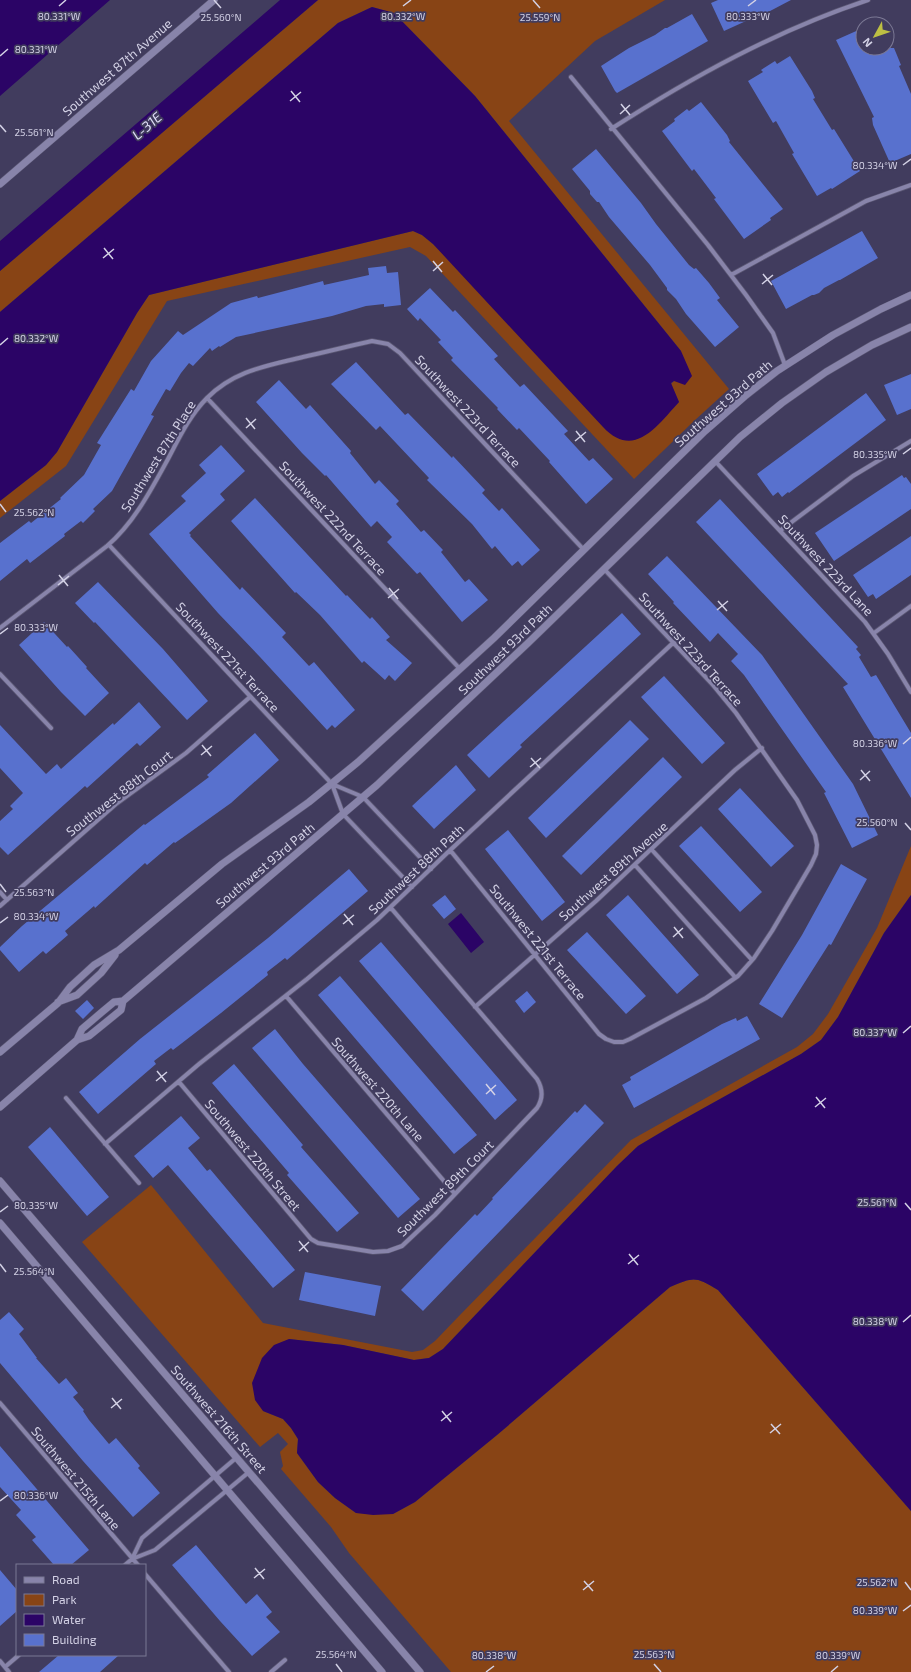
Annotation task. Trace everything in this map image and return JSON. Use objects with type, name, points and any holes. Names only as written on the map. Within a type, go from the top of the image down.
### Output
[{"type":"street","name":"Southwest 87th Avenue","points":[[0,184],[214,0]]},
{"type":"street","points":[[612,129],[726,60],[813,20],[868,0]]},
{"type":"street","points":[[571,77],[731,275],[773,334],[785,366]]},
{"type":"street","points":[[731,275],[861,204],[911,185]]},
{"type":"street","name":"Southwest 93rd Path","points":[[0,1052],[58,1003],[70,987],[94,965],[119,950],[222,864],[332,784],[460,669],[704,432],[760,383],[850,325],[911,295]]},
{"type":"street","name":"Southwest 93rd Path","points":[[0,1107],[77,1040],[82,1029],[114,1002],[123,1001],[363,797],[460,708],[605,570],[715,461],[761,420],[804,387],[848,358],[911,327]]},
{"type":"street","name":"Southwest 87th Place","points":[[0,628],[109,545],[128,524],[154,483],[191,419],[207,398],[230,380],[253,369],[372,341],[383,343]]},
{"type":"street","name":"Southwest 223rd Terrace","points":[[383,343],[391,346],[400,353],[584,550]]},
{"type":"street","name":"Southwest 222nd Terrace","points":[[207,398],[460,669]]},
{"type":"street","points":[[781,530],[853,476],[911,441]]},
{"type":"street","name":"Southwest 223rd Lane","points":[[715,461],[781,530],[874,633],[911,692]]},
{"type":"street","name":"Southwest 221st Terrace","points":[[109,545],[332,784],[343,814],[412,887]]},
{"type":"street","name":"Southwest 223rd Terrace","points":[[605,570],[674,642],[726,700],[762,748],[797,800],[815,835],[817,848],[814,857],[772,931],[752,960]]},
{"type":"street","points":[[874,633],[911,606]]},
{"type":"street","name":"Southwest 88th Path","points":[[105,1144],[391,908],[450,850],[674,642]]},
{"type":"street","points":[[0,674],[51,728]]},
{"type":"street","name":"Southwest 88th Court","points":[[0,906],[112,808],[181,756],[250,696]]},
{"type":"street","name":"Southwest 89th Avenue","points":[[476,1006],[652,850],[735,770],[762,748]]},
{"type":"street","name":"Southwest 221st Terrace","points":[[332,784],[363,797],[431,869]]},
{"type":"street","name":"Southwest 221st Terrace","points":[[450,850],[599,1034],[606,1040],[623,1042],[634,1038],[706,998],[735,977]]},
{"type":"street","points":[[635,865],[735,977],[752,960],[652,850]]},
{"type":"street","points":[[0,892],[7,900]]},
{"type":"street","points":[[391,908],[476,1006]]},
{"type":"street","name":"Southwest 93rd Path","points":[[58,1003],[77,995],[101,973],[119,950]]},
{"type":"street","name":"Southwest 220th Lane","points":[[286,996],[455,1194]]},
{"type":"street","name":"Southwest 89th Court","points":[[312,1240],[322,1244],[366,1252],[394,1250],[410,1239],[537,1108],[542,1092],[537,1079],[476,1006]]},
{"type":"street","name":"Southwest 220th Street","points":[[179,1082],[312,1240]]},
{"type":"street","points":[[66,1098],[139,1183]]},
{"type":"street","name":"Southwest 216th Street","points":[[0,1181],[420,1672]]},
{"type":"street","points":[[0,1223],[382,1672]]},
{"type":"street","name":"Southwest 215th Lane","points":[[0,1403],[137,1564]]},
{"type":"street","points":[[132,1559],[142,1538],[236,1458]]},
{"type":"street","points":[[126,1564],[132,1559],[155,1550],[249,1472]]},
{"type":"street","points":[[146,1575],[229,1672]]},
{"type":"street","points":[[5,1667],[18,1656]]},
{"type":"street","points":[[272,1672],[284,1660]]},
{"type":"street","points":[[0,1661],[9,1672]]},
{"type":"green space","points":[[318,0],[665,0],[595,41],[509,121],[729,389],[634,479],[426,256],[410,247],[167,301],[66,466],[0,518],[0,501],[46,465],[57,452],[137,313],[149,295],[413,231],[422,235],[433,244],[645,435],[679,402],[671,384],[674,381],[681,351],[475,96],[394,13],[372,7],[338,23],[0,312],[0,271]]},
{"type":"green space","points":[[911,846],[911,895],[884,933],[838,1017],[821,1040],[801,1054],[638,1146],[617,1166],[443,1349],[429,1358],[414,1360],[343,1345],[289,1339],[263,1411],[283,1419],[291,1428],[298,1439],[297,1453],[318,1482],[335,1498],[356,1513],[393,1514],[415,1502],[497,1435],[670,1287],[690,1280],[699,1280],[704,1282],[718,1290],[911,1511],[911,1672],[451,1672],[349,1553],[331,1527],[281,1469],[283,1466],[280,1452],[288,1444],[278,1433],[260,1447],[82,1242],[151,1185],[263,1323],[412,1352],[423,1350],[435,1341],[631,1140],[797,1047],[813,1034],[828,1014],[877,928]]},
{"type":"water","points":[[0,0],[110,0],[0,96]]},
{"type":"water","name":"L-31E","points":[[280,0],[318,0],[0,271],[0,241]]},
{"type":"water","points":[[372,7],[394,13],[475,96],[681,351],[692,376],[685,385],[674,381],[671,383],[679,402],[662,421],[644,436],[635,440],[625,440],[614,436],[603,427],[433,244],[422,235],[413,231],[149,295],[137,313],[57,452],[46,465],[0,501],[0,312],[338,23]]},
{"type":"water","points":[[911,895],[911,1511],[718,1290],[699,1280],[684,1281],[670,1287],[497,1435],[415,1502],[393,1514],[373,1515],[356,1513],[335,1498],[318,1482],[297,1453],[298,1439],[291,1428],[283,1419],[263,1411],[255,1400],[252,1383],[262,1358],[274,1345],[289,1339],[343,1345],[414,1360],[429,1358],[443,1349],[617,1166],[638,1146],[801,1054],[821,1040],[838,1017],[884,933]]},
{"type":"water","points":[[461,913],[484,942],[471,953],[448,924]]},
{"type":"building","points":[[718,0],[791,0],[757,18],[757,16],[724,31],[711,3]]},
{"type":"building","points":[[692,14],[708,41],[617,93],[601,66],[629,48]]},
{"type":"building","points":[[855,32],[855,56],[895,56],[895,50],[901,65],[899,66],[911,94],[911,154],[890,163],[873,125],[872,118],[874,117],[836,40]]},
{"type":"building","points":[[790,56],[812,91],[815,98],[813,99],[860,171],[832,189],[831,188],[817,196],[792,154],[794,153],[776,121],[773,123],[748,81],[763,72],[761,70],[775,61],[777,64]]},
{"type":"building","points":[[701,102],[727,135],[730,141],[729,142],[783,209],[770,218],[771,220],[744,239],[694,169],[692,171],[662,131],[687,109],[689,111]]},
{"type":"building","points":[[596,149],[641,203],[689,265],[694,269],[696,268],[709,283],[720,298],[717,300],[739,327],[715,347],[686,314],[650,265],[609,217],[599,202],[597,202],[590,194],[590,191],[572,169]]},
{"type":"building","points":[[862,231],[878,258],[824,288],[819,293],[812,295],[786,309],[771,281]]},
{"type":"building","points":[[386,266],[387,273],[398,272],[401,305],[384,307],[384,304],[366,306],[332,316],[236,337],[212,351],[210,348],[193,366],[189,363],[170,391],[166,389],[151,415],[154,416],[112,491],[93,509],[95,511],[83,523],[81,521],[64,534],[65,536],[30,563],[27,559],[0,581],[0,543],[29,521],[31,523],[61,499],[60,498],[84,475],[101,445],[97,443],[131,389],[134,391],[151,361],[178,331],[183,335],[231,303],[257,296],[258,298],[323,281],[324,285],[369,275],[368,268]]},
{"type":"building","points":[[430,288],[453,312],[455,310],[498,356],[494,359],[520,387],[524,384],[568,431],[564,434],[589,461],[593,458],[613,479],[586,504],[549,462],[550,461],[519,428],[517,430],[497,409],[498,408],[451,360],[453,358],[438,342],[441,340],[420,318],[418,321],[407,309]]},
{"type":"building","points":[[356,362],[405,415],[408,413],[452,458],[453,456],[485,490],[482,493],[499,511],[502,508],[540,550],[522,566],[518,561],[512,566],[495,546],[492,549],[472,524],[427,480],[429,478],[380,426],[376,430],[331,384]]},
{"type":"building","points":[[911,374],[911,409],[897,415],[884,385]]},
{"type":"building","points":[[279,380],[306,409],[310,405],[351,451],[350,453],[375,484],[379,480],[399,501],[396,504],[421,532],[424,530],[443,550],[441,552],[465,582],[469,579],[488,600],[462,622],[420,572],[417,574],[387,542],[392,537],[377,521],[371,527],[326,475],[325,476],[302,453],[256,402]]},
{"type":"building","points":[[866,393],[886,420],[789,493],[788,492],[782,497],[778,492],[773,496],[757,474]]},
{"type":"building","points":[[221,445],[245,471],[220,494],[225,500],[189,533],[191,535],[190,536],[240,590],[242,587],[286,633],[282,637],[309,666],[314,662],[355,710],[335,728],[332,725],[327,730],[218,613],[149,534],[186,501],[181,496],[206,473],[199,465]]},
{"type":"building","points":[[902,475],[904,478],[906,477],[911,484],[911,509],[834,561],[815,533]]},
{"type":"building","points":[[255,498],[346,596],[347,595],[370,619],[372,617],[390,637],[386,640],[412,663],[395,681],[389,675],[385,680],[364,661],[362,663],[320,615],[296,592],[295,593],[231,521]]},
{"type":"building","points":[[720,499],[858,647],[856,649],[861,655],[859,657],[871,677],[876,675],[911,733],[911,798],[843,687],[848,684],[696,522]]},
{"type":"building","points":[[911,536],[911,575],[876,599],[873,594],[868,597],[853,575]]},
{"type":"building","points":[[667,556],[762,655],[853,784],[878,835],[852,848],[824,793],[826,792],[744,675],[731,661],[738,654],[718,633],[710,642],[648,574]]},
{"type":"building","points":[[98,582],[163,649],[208,701],[187,720],[95,622],[94,623],[75,603]]},
{"type":"building","points":[[622,613],[641,634],[520,745],[522,747],[489,778],[467,755]]},
{"type":"building","points":[[44,622],[67,647],[68,646],[109,693],[85,716],[61,692],[19,645]]},
{"type":"building","points":[[664,676],[725,743],[702,764],[641,697]]},
{"type":"building","points":[[139,702],[161,727],[140,746],[137,743],[87,788],[85,786],[8,855],[0,847],[0,821],[13,809],[10,806],[23,793],[0,768],[0,725],[46,774],[57,764],[61,769]]},
{"type":"building","points":[[630,720],[649,739],[546,838],[528,818]]},
{"type":"building","points":[[255,733],[279,760],[231,803],[175,843],[174,842],[147,865],[145,863],[95,908],[94,906],[65,931],[68,935],[46,954],[43,951],[19,972],[0,950],[0,947],[22,926],[144,824],[145,825],[209,777],[207,775]]},
{"type":"building","points":[[663,757],[682,777],[581,875],[562,856]]},
{"type":"building","points":[[456,765],[476,790],[434,829],[412,806]]},
{"type":"building","points":[[740,788],[794,846],[771,867],[718,809]]},
{"type":"building","points":[[701,826],[762,892],[740,912],[679,846]]},
{"type":"building","points":[[508,830],[565,902],[542,921],[485,849]]},
{"type":"building","points":[[841,864],[867,879],[831,945],[829,944],[782,1018],[759,1004],[802,935]]},
{"type":"building","points":[[349,869],[368,891],[287,960],[285,958],[267,972],[268,975],[221,1013],[173,1050],[171,1048],[154,1061],[156,1064],[98,1114],[79,1092],[140,1039],[268,938]]},
{"type":"building","points":[[445,895],[456,909],[444,919],[432,905]]},
{"type":"building","points":[[628,895],[699,975],[677,994],[606,915]]},
{"type":"building","points":[[587,932],[646,996],[626,1014],[567,950]]},
{"type":"building","points":[[381,942],[517,1100],[495,1120],[359,961]]},
{"type":"building","points":[[340,976],[477,1135],[454,1154],[318,995]]},
{"type":"building","points":[[527,991],[536,1002],[524,1013],[515,1001]]},
{"type":"building","points":[[87,1000],[94,1008],[83,1019],[75,1011]]},
{"type":"building","points":[[747,1016],[760,1039],[634,1108],[622,1085],[631,1080],[630,1077],[722,1024],[736,1018],[737,1021]]},
{"type":"building","points":[[275,1029],[303,1064],[420,1199],[398,1218],[252,1048]]},
{"type":"building","points":[[234,1064],[303,1145],[301,1147],[359,1213],[337,1232],[287,1175],[289,1173],[212,1083]]},
{"type":"building","points":[[585,1104],[604,1123],[423,1311],[401,1290],[475,1214],[477,1216],[493,1199],[492,1198],[575,1111],[577,1113]]},
{"type":"building","points":[[181,1116],[200,1138],[188,1148],[207,1171],[210,1169],[295,1270],[273,1288],[168,1165],[153,1178],[134,1156]]},
{"type":"building","points":[[50,1127],[109,1197],[87,1216],[28,1147]]},
{"type":"building","points":[[305,1272],[381,1286],[375,1316],[299,1300]]},
{"type":"building","points":[[9,1312],[24,1329],[19,1334],[36,1358],[59,1384],[66,1378],[78,1393],[73,1397],[84,1410],[83,1411],[89,1420],[109,1444],[116,1438],[140,1466],[138,1468],[160,1493],[133,1517],[83,1461],[0,1363],[0,1320]]},
{"type":"building","points":[[0,1446],[89,1550],[72,1564],[53,1564],[32,1540],[36,1537],[16,1515],[21,1510],[0,1487]]},
{"type":"building","points":[[196,1545],[246,1604],[257,1594],[272,1612],[266,1617],[280,1632],[252,1656],[172,1565]]},
{"type":"building","points":[[0,1570],[16,1589],[16,1612],[0,1626]]},
{"type":"building","points":[[58,1656],[118,1656],[100,1672],[39,1672]]}]
